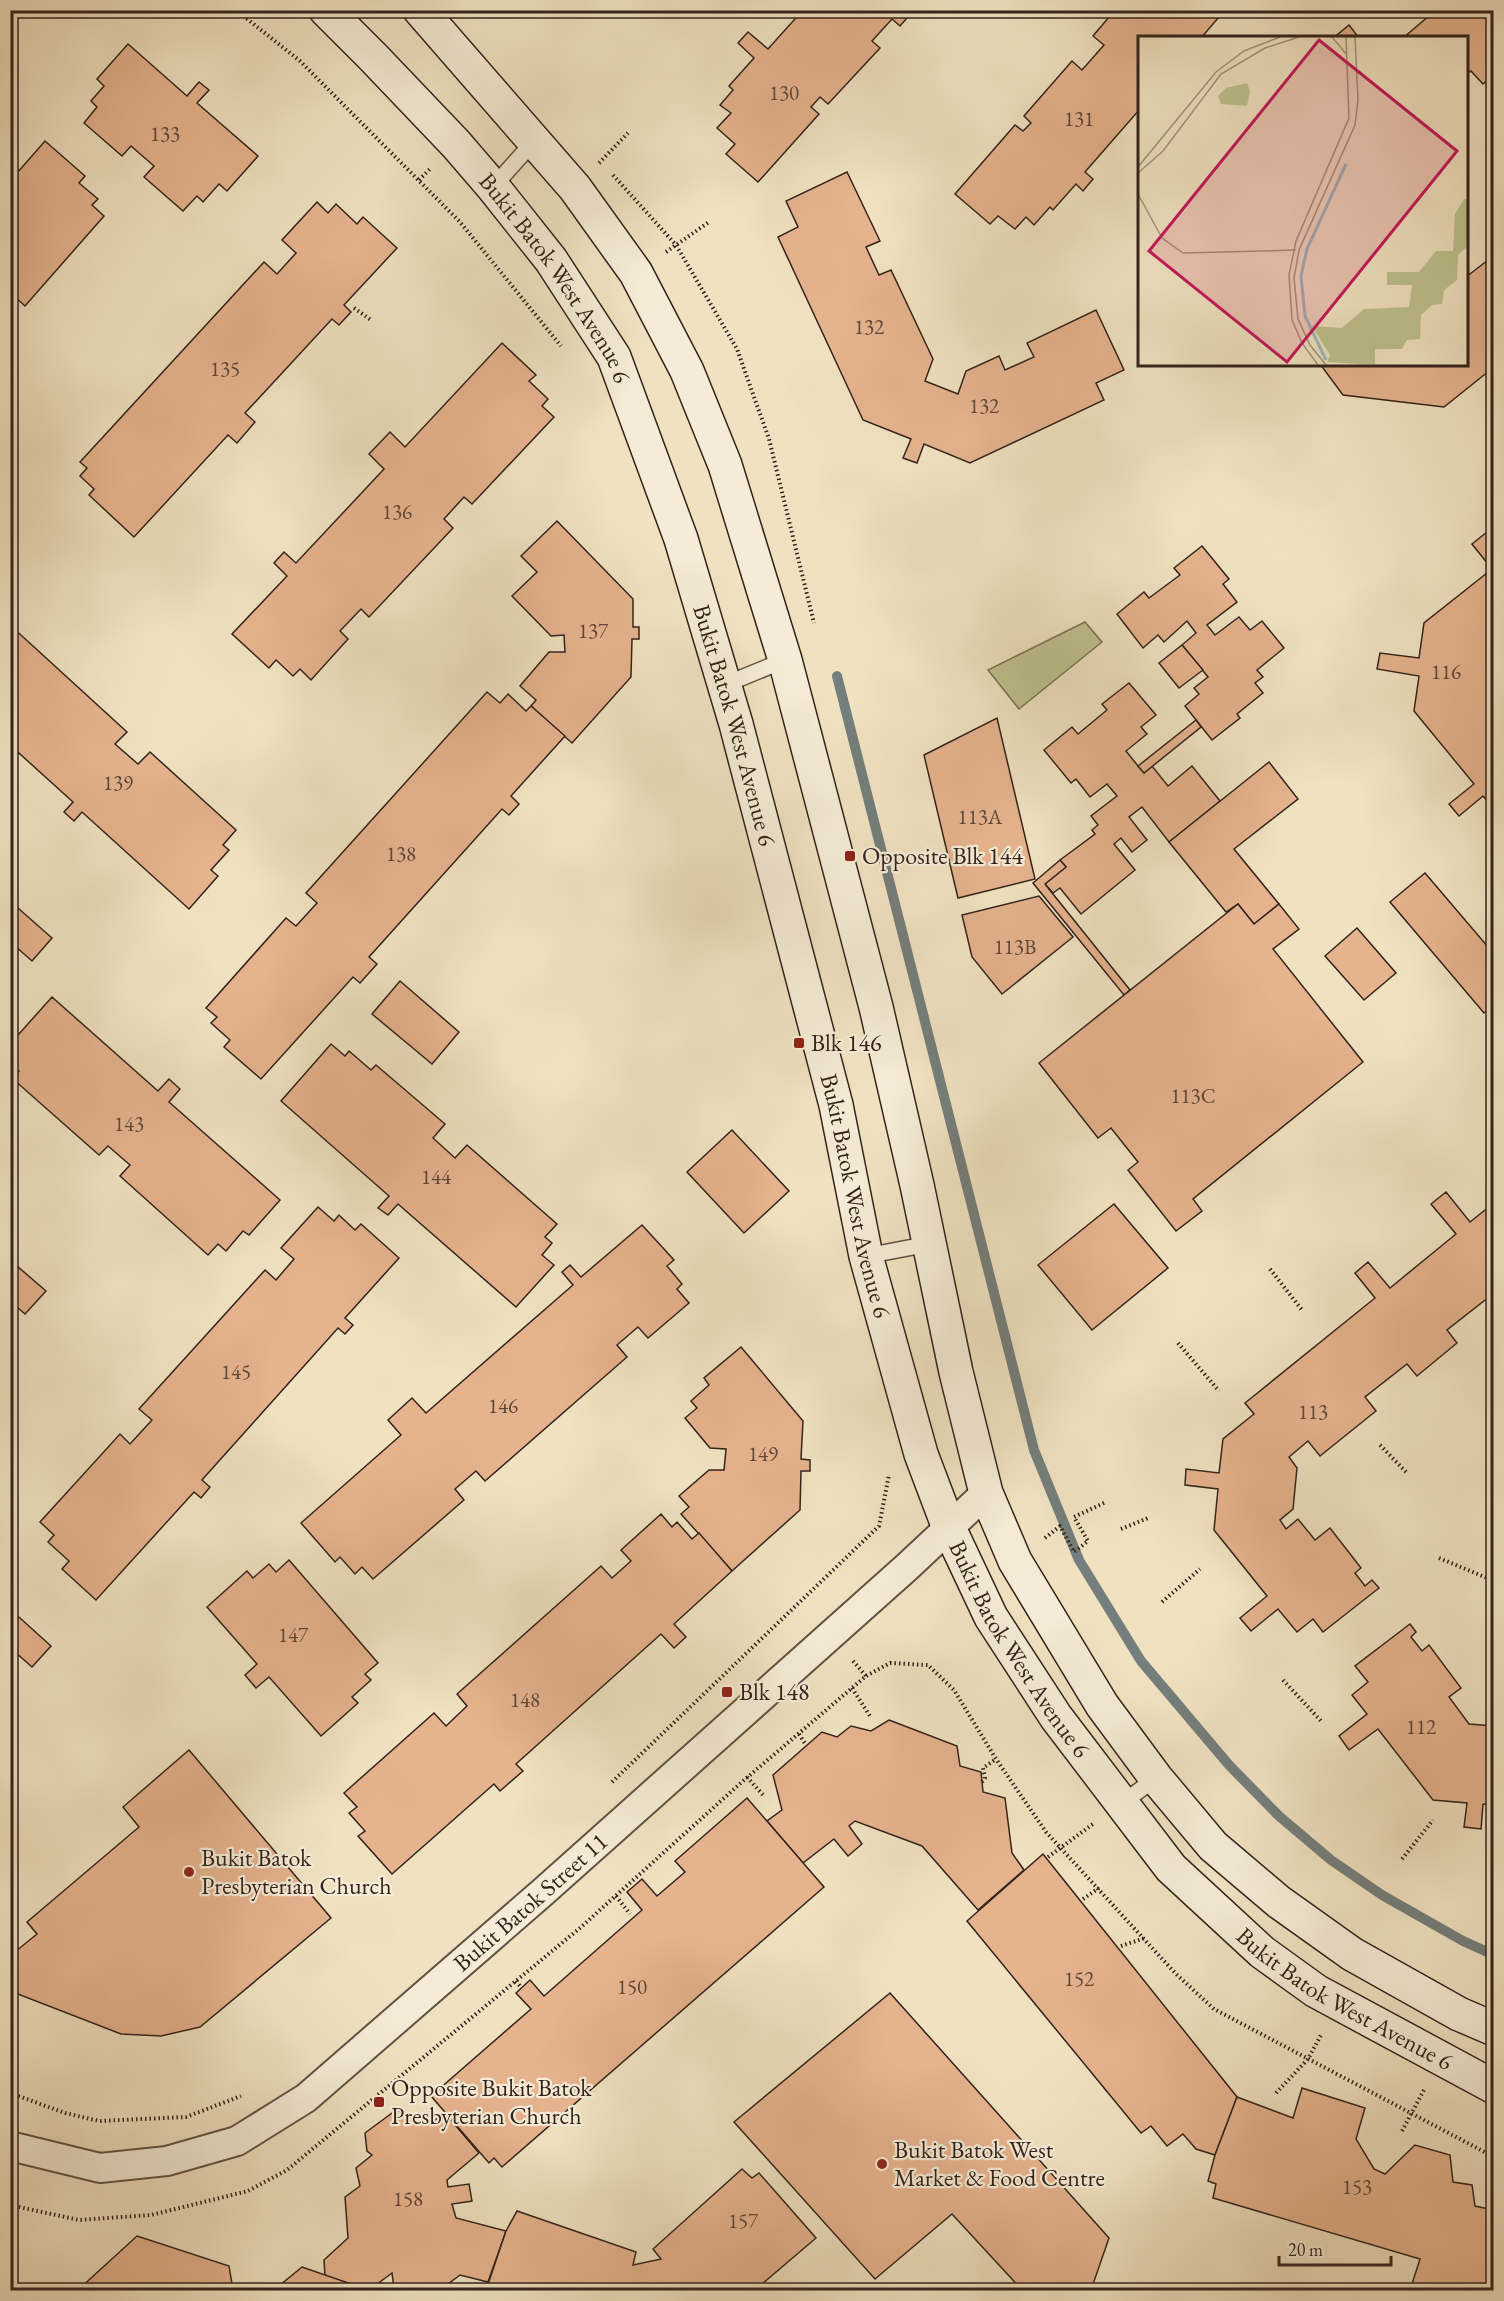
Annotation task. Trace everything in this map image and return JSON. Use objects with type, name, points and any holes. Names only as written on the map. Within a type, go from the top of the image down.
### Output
[{"type":"main road","name":"Bukit Batok West Avenue 6","points":[[326,10],[381,65],[493,187],[551,260],[614,357],[681,539],[724,685],[836,1105],[866,1256],[921,1454],[949,1528],[991,1617],[1056,1717],[1171,1868],[1262,1953],[1316,1991],[1494,2087]]},
{"type":"main road","name":"Bukit Batok West Avenue 6","points":[[420,10],[574,188],[636,273],[687,371],[725,465],[785,660],[876,1007],[956,1372],[987,1493],[1015,1561],[1102,1705],[1156,1778],[1213,1846],[1279,1902],[1352,1954],[1459,2014],[1494,2029]]},
{"type":"street","name":"Bukit Batok Street 11","points":[[10,2146],[100,2168],[167,2161],[237,2141],[306,2098],[543,1892],[987,1493]]},
{"type":"lane","points":[[493,187],[535,141]]},
{"type":"lane","points":[[724,685],[785,660]]},
{"type":"lane","points":[[866,1256],[929,1244]]},
{"type":"lane","points":[[1121,1804],[1156,1778]]},
{"type":"path","points":[[236,10],[300,61],[452,213],[564,350]]},
{"type":"path","points":[[601,161],[628,133]]},
{"type":"path","points":[[676,245],[710,222]]},
{"type":"path","points":[[354,308],[371,320]]},
{"type":"path","points":[[1270,1269],[1302,1310]]},
{"type":"path","points":[[1178,1343],[1219,1391]]},
{"type":"path","points":[[1380,1445],[1406,1472]]},
{"type":"path","points":[[607,1786],[879,1526],[890,1471]]},
{"type":"path","points":[[1046,1537],[1060,1526],[1074,1552],[1088,1541],[1074,1517],[1106,1502]]},
{"type":"path","points":[[1122,1529],[1148,1518]]},
{"type":"path","points":[[1439,1558],[1492,1580]]},
{"type":"path","points":[[1162,1602],[1200,1569]]},
{"type":"path","points":[[866,1676],[890,1663],[928,1665],[954,1690],[996,1759],[1046,1832],[1176,1974],[1214,2009],[1494,2157]]},
{"type":"path","points":[[1283,1680],[1322,1722]]},
{"type":"path","points":[[852,1688],[870,1716]]},
{"type":"path","points":[[799,1734],[807,1745]]},
{"type":"path","points":[[982,1782],[985,1778],[983,1768],[996,1759]]},
{"type":"path","points":[[747,1778],[763,1796]]},
{"type":"path","points":[[1402,1859],[1432,1820]]},
{"type":"path","points":[[1048,1857],[1061,1847]]},
{"type":"path","points":[[1083,1899],[1099,1888]]},
{"type":"path","points":[[616,1896],[630,1914]]},
{"type":"path","points":[[1121,1946],[1145,1938]]},
{"type":"path","points":[[516,1981],[520,1986]]},
{"type":"path","points":[[1276,2093],[1308,2059],[1339,2003]]},
{"type":"path","points":[[1402,2131],[1442,2059]]},
{"type":"path","points":[[10,2093],[64,2113],[99,2121],[186,2117],[247,2094]]},
{"type":"green space","points":[[1085,622],[1102,642],[1019,709],[988,670]]},
{"type":"building","points":[[803,10],[914,10],[900,26],[892,19],[872,41],[880,48],[828,104],[820,97],[811,107],[819,114],[758,182],[726,154],[735,144],[717,128],[731,113],[720,105],[733,90],[729,86],[754,58],[738,43],[748,32],[768,49]]},
{"type":"building","points":[[1115,10],[1225,10],[1203,36],[1138,36],[1138,111],[1085,172],[1093,179],[1083,191],[1076,184],[1053,210],[1050,207],[1034,225],[1026,217],[1015,229],[998,216],[990,224],[955,194],[1015,125],[1023,131],[1031,123],[1024,116],[1072,61],[1082,70],[1104,45],[1093,36]]},
{"type":"building","points":[[1436,10],[1494,10],[1494,75],[1483,84],[1471,71],[1468,73],[1468,36],[1405,36]]},
{"type":"building","points":[[1349,25],[1357,36],[1338,36]]},
{"type":"building","points":[[128,44],[187,96],[199,82],[209,90],[197,103],[258,156],[227,191],[219,184],[203,202],[197,196],[183,211],[144,177],[154,166],[131,146],[122,156],[84,123],[97,107],[91,101],[104,86],[97,79]]},
{"type":"building","points":[[45,141],[85,176],[79,183],[98,199],[92,205],[104,216],[25,306],[13,295],[10,298],[10,181]]},
{"type":"building","points":[[847,172],[880,241],[866,247],[879,275],[891,270],[933,359],[925,381],[958,394],[966,371],[999,356],[1005,370],[1034,357],[1027,343],[1096,310],[1124,370],[1096,383],[1104,400],[970,463],[924,444],[917,463],[903,458],[911,439],[863,420],[778,237],[798,227],[786,201]]},
{"type":"building","points":[[317,202],[328,213],[336,204],[357,224],[363,217],[397,248],[344,305],[351,312],[339,325],[332,319],[245,413],[255,422],[237,443],[228,435],[134,537],[89,495],[94,489],[80,476],[87,468],[80,462],[264,262],[277,274],[296,253],[282,240]]},
{"type":"building","points":[[1492,257],[1494,259],[1494,367],[1444,407],[1343,395],[1321,366],[1468,366],[1468,275]]},
{"type":"building","points":[[502,343],[536,375],[529,381],[548,399],[542,406],[554,417],[472,504],[464,497],[444,519],[453,528],[369,617],[361,609],[340,631],[348,639],[311,680],[300,669],[293,676],[276,660],[269,668],[232,634],[287,576],[274,563],[284,552],[296,563],[384,469],[369,454],[390,432],[405,447]]},
{"type":"building","points":[[557,521],[633,599],[633,627],[639,627],[639,639],[632,639],[631,677],[572,743],[531,706],[536,700],[520,686],[549,652],[565,652],[564,635],[551,636],[512,596],[537,572],[521,556]]},
{"type":"building","points":[[1487,532],[1494,540],[1494,809],[1483,796],[1459,816],[1449,804],[1474,784],[1414,711],[1419,676],[1377,669],[1380,653],[1419,658],[1424,623],[1492,569],[1472,544]]},
{"type":"building","points":[[1202,546],[1229,579],[1223,584],[1237,602],[1207,625],[1215,635],[1239,617],[1250,630],[1262,621],[1284,648],[1257,670],[1263,677],[1255,683],[1263,693],[1237,714],[1240,718],[1212,740],[1185,706],[1199,694],[1194,688],[1208,677],[1182,645],[1196,633],[1187,621],[1164,642],[1158,635],[1143,648],[1117,614],[1144,592],[1149,598],[1180,575],[1174,568]]},
{"type":"building","points":[[10,625],[127,732],[115,744],[138,764],[150,752],[236,830],[223,845],[229,850],[211,870],[218,876],[189,909],[82,812],[74,821],[64,812],[73,802],[10,745]]},
{"type":"building","points":[[1182,645],[1203,670],[1179,688],[1159,663]]},
{"type":"building","points":[[1129,683],[1156,715],[1141,727],[1147,734],[1126,751],[1144,773],[1152,766],[1168,786],[1192,766],[1220,801],[1169,842],[1142,807],[1129,817],[1147,840],[1132,852],[1121,838],[1114,844],[1135,870],[1081,914],[1060,888],[1053,893],[1045,884],[1066,867],[1060,860],[1095,834],[1092,830],[1098,825],[1091,816],[1117,796],[1107,784],[1090,797],[1076,779],[1071,783],[1044,750],[1072,727],[1078,734],[1107,710],[1102,704]]},
{"type":"building","points":[[487,692],[500,703],[508,694],[526,711],[531,706],[565,736],[511,796],[519,804],[509,815],[502,809],[369,957],[377,964],[360,983],[353,977],[261,1079],[224,1047],[230,1040],[211,1023],[217,1017],[206,1008],[286,918],[296,926],[317,903],[306,893]]},
{"type":"building","points":[[997,718],[1035,879],[958,898],[924,755]]},
{"type":"building","points":[[1196,720],[1201,727],[1144,773],[1138,766]]},
{"type":"building","points":[[1269,762],[1298,799],[1234,849],[1279,904],[1254,924],[1238,904],[1226,912],[1169,842]]},
{"type":"building","points":[[1060,860],[1066,867],[1045,884],[1130,990],[1124,995],[1033,883]]},
{"type":"building","points":[[1425,873],[1494,954],[1494,1005],[1484,1013],[1390,902]]},
{"type":"building","points":[[1039,896],[1073,937],[1002,994],[972,957],[962,915]]},
{"type":"building","points":[[10,901],[52,938],[32,961],[15,946],[10,951]]},
{"type":"building","points":[[1238,904],[1254,924],[1279,904],[1299,929],[1273,949],[1363,1062],[1193,1199],[1202,1211],[1176,1231],[1128,1170],[1138,1162],[1111,1128],[1098,1138],[1039,1063]]},
{"type":"building","points":[[1357,928],[1396,973],[1364,1000],[1325,956]]},
{"type":"building","points":[[400,981],[459,1032],[432,1064],[372,1014]]},
{"type":"building","points":[[52,997],[158,1091],[169,1079],[180,1089],[169,1102],[280,1200],[249,1235],[243,1231],[226,1251],[218,1244],[208,1255],[120,1176],[130,1165],[108,1146],[99,1155],[13,1079],[19,1071],[10,1063],[10,1058],[16,1051],[10,1044]]},
{"type":"building","points":[[331,1044],[345,1056],[349,1051],[371,1070],[376,1065],[445,1124],[433,1138],[455,1158],[467,1145],[557,1224],[545,1237],[552,1243],[542,1255],[554,1265],[516,1307],[398,1204],[388,1215],[378,1208],[389,1196],[281,1101]]},
{"type":"building","points":[[732,1130],[789,1191],[744,1233],[687,1172]]},
{"type":"building","points":[[1446,1192],[1470,1222],[1490,1206],[1494,1211],[1494,1303],[1489,1297],[1447,1330],[1457,1343],[1417,1376],[1407,1364],[1365,1397],[1376,1411],[1320,1456],[1308,1441],[1289,1457],[1297,1468],[1293,1509],[1280,1520],[1286,1529],[1298,1519],[1315,1540],[1330,1528],[1361,1568],[1355,1573],[1365,1586],[1372,1580],[1379,1588],[1323,1632],[1313,1619],[1297,1632],[1278,1609],[1251,1631],[1240,1618],[1267,1596],[1214,1530],[1218,1489],[1185,1485],[1186,1469],[1219,1473],[1223,1439],[1254,1414],[1245,1403],[1375,1298],[1355,1273],[1368,1262],[1390,1288],[1456,1234],[1431,1204]]},
{"type":"building","points":[[1114,1204],[1168,1268],[1092,1330],[1038,1265]]},
{"type":"building","points":[[318,1207],[334,1221],[339,1215],[355,1230],[361,1224],[399,1258],[345,1318],[353,1325],[345,1334],[338,1328],[202,1480],[210,1487],[201,1498],[194,1492],[96,1600],[62,1569],[69,1561],[48,1542],[54,1535],[40,1522],[120,1434],[130,1444],[152,1420],[139,1409],[265,1270],[276,1280],[294,1259],[281,1248]]},
{"type":"building","points":[[642,1225],[674,1260],[667,1266],[682,1284],[677,1289],[689,1303],[648,1338],[638,1327],[617,1345],[627,1357],[485,1481],[476,1471],[455,1489],[464,1500],[373,1579],[362,1567],[355,1574],[340,1557],[335,1562],[301,1523],[401,1435],[388,1420],[412,1398],[426,1413],[573,1285],[562,1272],[570,1265],[581,1277]]},
{"type":"building","points":[[10,1260],[46,1291],[25,1314],[10,1301]]},
{"type":"building","points":[[741,1347],[803,1421],[801,1459],[810,1460],[810,1471],[801,1471],[800,1510],[732,1571],[681,1514],[689,1507],[679,1496],[709,1470],[724,1470],[726,1449],[710,1448],[685,1418],[697,1408],[691,1401],[709,1385],[704,1378]]},
{"type":"building","points":[[661,1514],[672,1527],[677,1522],[692,1539],[699,1533],[732,1571],[674,1624],[686,1637],[674,1648],[661,1634],[516,1764],[523,1771],[500,1791],[494,1784],[392,1874],[358,1836],[365,1831],[349,1813],[357,1807],[344,1793],[434,1713],[446,1726],[467,1706],[457,1694],[601,1566],[612,1578],[631,1561],[621,1550]]},
{"type":"building","points":[[289,1560],[378,1663],[365,1674],[371,1680],[352,1697],[358,1703],[321,1736],[269,1677],[256,1688],[245,1675],[257,1664],[207,1607],[247,1571],[253,1578],[269,1564],[276,1572]]},
{"type":"building","points":[[10,1609],[51,1646],[32,1667],[15,1652],[10,1657]]},
{"type":"building","points":[[1410,1624],[1416,1632],[1411,1637],[1422,1651],[1429,1645],[1461,1688],[1449,1697],[1469,1724],[1494,1726],[1494,1805],[1483,1804],[1481,1829],[1464,1827],[1467,1803],[1433,1800],[1378,1729],[1349,1750],[1339,1736],[1367,1714],[1352,1695],[1368,1682],[1355,1666]]},
{"type":"building","points":[[889,1720],[957,1746],[960,1766],[981,1772],[983,1792],[1005,1798],[1012,1853],[1024,1870],[978,1910],[922,1846],[855,1821],[849,1826],[862,1844],[848,1856],[834,1839],[803,1863],[767,1821],[782,1810],[773,1775],[822,1732],[837,1737],[851,1726],[871,1731]]},
{"type":"building","name":"Bukit Batok Presbyterian Church","points":[[189,1750],[331,1918],[200,2027],[161,2036],[121,2034],[10,1991],[10,1956],[37,1934],[27,1922],[139,1827],[123,1807]]},
{"type":"building","points":[[747,1798],[824,1887],[502,2167],[494,2158],[489,2163],[431,2096],[531,2009],[516,1993],[530,1980],[544,1996],[642,1910],[627,1892],[642,1879],[657,1896],[685,1872],[675,1861]]},
{"type":"building","points":[[1043,1854],[1237,2097],[1215,2155],[1196,2149],[1183,2134],[1167,2146],[1151,2126],[1141,2133],[967,1921]]},
{"type":"building","points":[[890,1993],[1109,2238],[1091,2290],[1022,2290],[952,2214],[875,2279],[734,2122]]},
{"type":"building","points":[[1302,2088],[1365,2108],[1356,2139],[1374,2169],[1385,2174],[1415,2145],[1450,2155],[1453,2182],[1472,2185],[1475,2206],[1494,2210],[1494,2290],[1410,2290],[1420,2259],[1213,2198],[1216,2184],[1208,2181],[1215,2155],[1237,2097],[1293,2118]]},
{"type":"building","points":[[396,2110],[431,2124],[444,2112],[479,2153],[447,2180],[448,2187],[469,2184],[472,2201],[452,2204],[456,2218],[506,2231],[488,2282],[460,2275],[440,2290],[400,2290],[394,2289],[392,2273],[369,2290],[325,2276],[324,2260],[348,2238],[345,2197],[360,2186],[356,2168],[372,2155],[367,2151],[365,2133]]},
{"type":"building","points":[[742,2169],[752,2178],[759,2173],[816,2238],[755,2290],[486,2290],[506,2231],[517,2211],[636,2252],[633,2265],[661,2259],[653,2249]]},
{"type":"building","points":[[137,2236],[229,2266],[233,2290],[78,2290]]},
{"type":"building","points":[[302,2267],[360,2287],[361,2290],[274,2290]]},
{"type":"building","points":[[841,2284],[862,2290],[833,2290]]},
{"type":"waterway","points":[[837,676],[1034,1450],[1079,1560],[1141,1661],[1229,1765],[1279,1816],[1331,1860],[1382,1895],[1463,1941],[1494,1955]]},
{"type":"place","name":"Opposite Blk 144","points":[[850,856]]},
{"type":"place","name":"Blk 146","points":[[799,1043]]},
{"type":"place","name":"Blk 148","points":[[727,1692]]},
{"type":"place","name":"Bukit Batok Presbyterian Church","points":[[189,1872]]},
{"type":"place","name":"Opposite Bukit Batok Presbyterian Church","points":[[379,2102]]},
{"type":"place","name":"Bukit Batok West Market & Food Centre","points":[[882,2164]]}]
